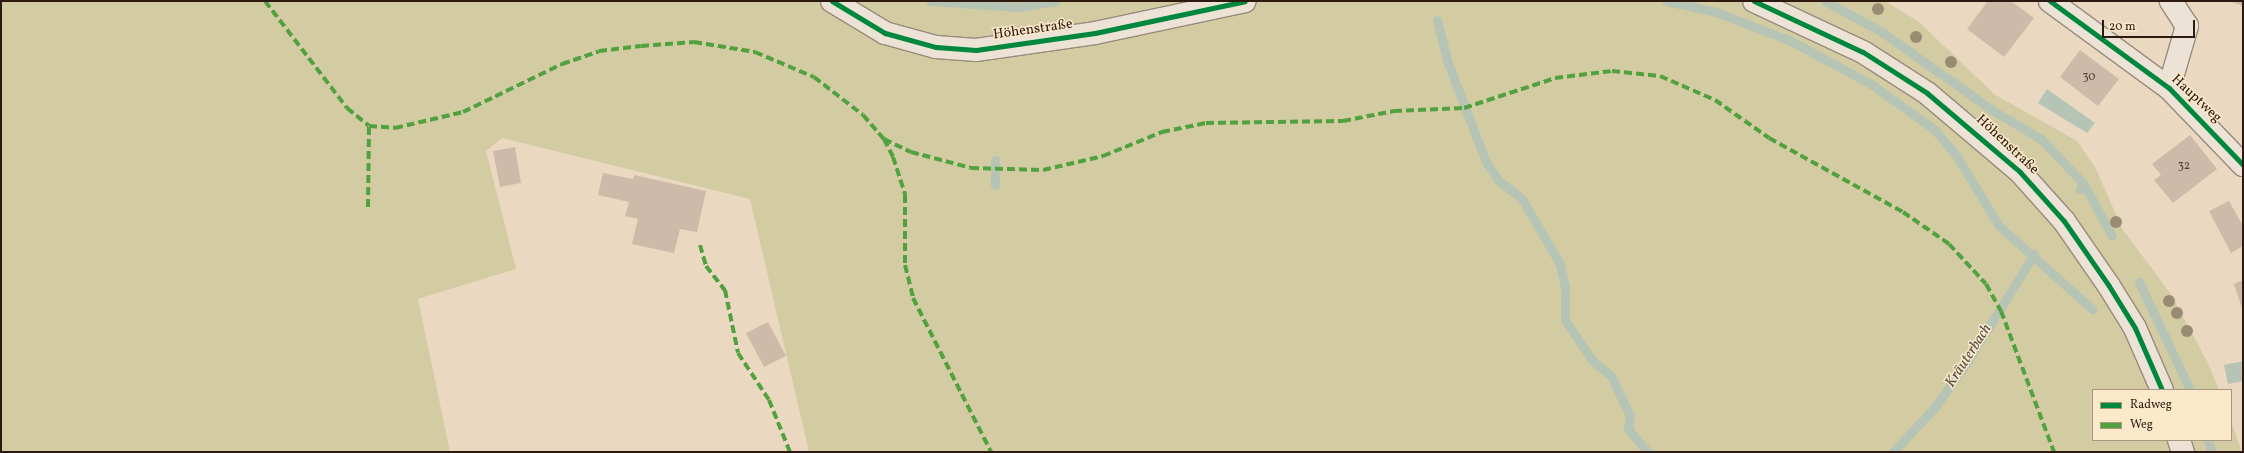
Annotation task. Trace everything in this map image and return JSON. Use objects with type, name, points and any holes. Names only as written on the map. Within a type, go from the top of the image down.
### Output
[{"type":"street","name":"Höhenstraße","points":[[832,1],[864,22],[892,36],[936,47],[976,50],[1095,32],[1245,1]]},
{"type":"street","name":"Höhenstraße","points":[[1754,1],[1863,52],[1927,93],[2020,172],[2064,221],[2109,286],[2135,328],[2162,389]]},
{"type":"street","name":"Hauptweg","points":[[2050,1],[2169,88],[2243,165]]},
{"type":"street","points":[[2169,88],[2187,26],[2171,1]]},
{"type":"street","points":[[2179,441],[2183,452]]},
{"type":"shaded area","points":[[1,1],[1885,1],[1919,22],[1994,94],[2077,141],[2095,167],[2123,230],[2170,293],[2207,361],[2219,389],[2092,389],[2092,441],[2232,441],[2232,424],[2242,452],[809,452],[750,199],[502,138],[486,151],[516,269],[418,299],[450,452],[1,452]]},
{"type":"shaded area","points":[[2047,89],[2095,123],[2087,133],[2038,103]]},
{"type":"shaded area","points":[[2243,361],[2243,381],[2228,384],[2224,365]]},
{"type":"building","points":[[1988,1],[2011,1],[2034,18],[2004,57],[1967,29]]},
{"type":"building","points":[[2229,1],[2243,1],[2243,6]]},
{"type":"building","points":[[2080,50],[2119,79],[2098,106],[2060,77]]},
{"type":"building","points":[[2190,135],[2217,169],[2173,203],[2154,180],[2161,175],[2152,164]]},
{"type":"building","points":[[515,147],[521,183],[500,187],[493,151]]},
{"type":"building","points":[[603,173],[633,179],[634,175],[706,191],[697,232],[680,229],[674,253],[632,244],[638,219],[625,216],[629,202],[598,195]]},
{"type":"building","points":[[2229,201],[2243,226],[2243,246],[2231,253],[2209,211]]},
{"type":"building","points":[[2243,280],[2243,311],[2234,284]]},
{"type":"building","points":[[768,322],[786,356],[764,367],[746,333]]},
{"type":"waterway","points":[[930,1],[1019,7],[1056,1]]},
{"type":"waterway","points":[[1666,1],[1716,12],[1791,41],[1871,84],[1935,130],[1956,155],[1999,226],[2092,309]]},
{"type":"waterway","points":[[1825,1],[1882,32],[1992,110],[2041,139],[2083,183],[2080,189]]},
{"type":"waterway","points":[[1437,20],[1448,63],[1486,162],[1498,180],[1522,199],[1560,264],[1565,287],[1565,320],[1592,360],[1611,376],[1630,416],[1628,429],[1648,452]]},
{"type":"waterway","points":[[995,160],[995,185]]},
{"type":"waterway","points":[[2083,183],[2112,236]]},
{"type":"waterway","name":"Kräuterbach","points":[[1893,452],[1934,408],[1965,365],[2034,254]]},
{"type":"waterway","points":[[2139,282],[2190,389]]},
{"type":"waterway","points":[[2208,441],[2212,452]]},
{"type":"marked path","points":[[265,1],[347,108],[369,126],[395,128],[463,112],[562,64],[599,51],[641,46],[694,42],[755,52],[814,77],[863,115],[884,139],[893,157],[905,195],[905,265],[913,298],[991,452]]},
{"type":"marked path","points":[[884,139],[911,152],[971,168],[1043,170],[1103,156],[1162,132],[1206,123],[1343,121],[1394,111],[1464,108],[1555,78],[1612,71],[1660,76],[1715,100],[1769,138],[1903,212],[1949,244],[1986,284],[2001,311],[2054,452]]},
{"type":"marked path","points":[[368,207],[369,126]]},
{"type":"marked path","points":[[700,245],[706,266],[725,290],[738,353],[769,400],[790,452]]},
{"type":"cycle path","points":[[832,1],[885,33],[936,47],[976,50],[1095,33],[1245,1]]},
{"type":"cycle path","points":[[1754,1],[1863,52],[1927,93],[2020,172],[2064,221],[2109,286],[2135,328],[2162,389]]},
{"type":"cycle path","points":[[2050,1],[2169,88],[2243,165]]}]
